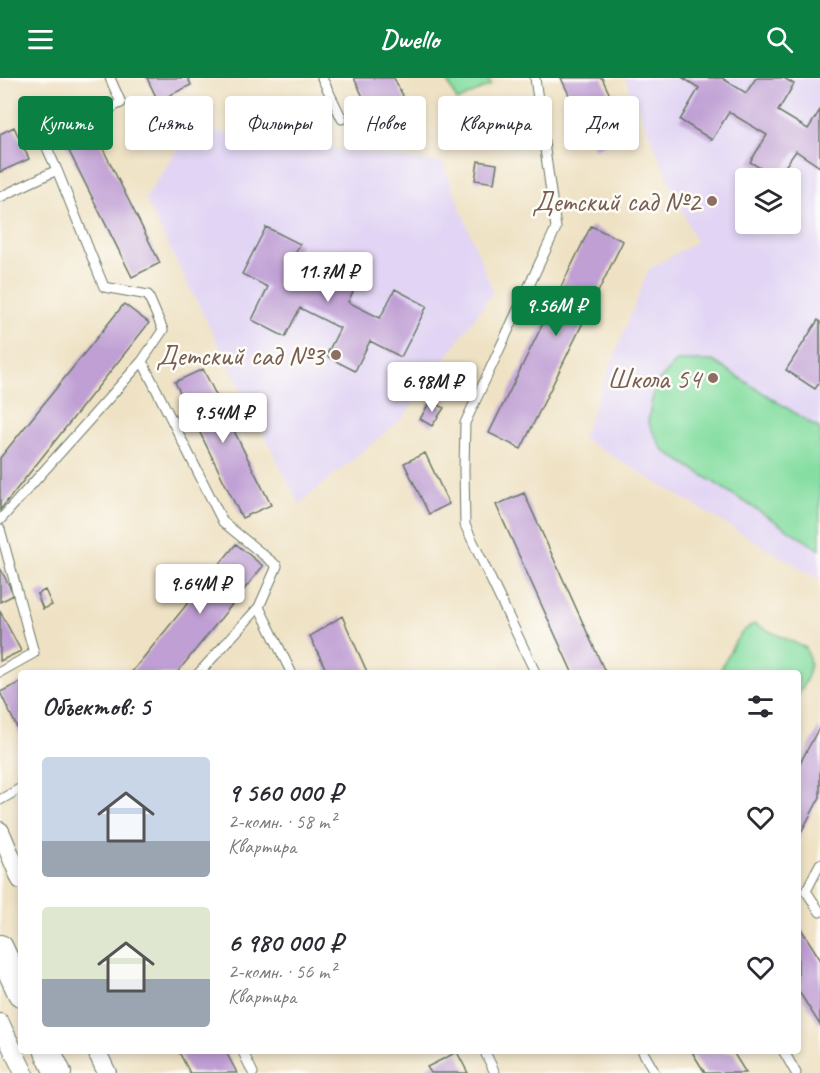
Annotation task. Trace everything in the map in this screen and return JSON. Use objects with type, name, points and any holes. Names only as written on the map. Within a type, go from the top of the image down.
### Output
[{"type":"street","points":[[0,831],[18,873]]},
{"type":"street","points":[[0,948],[18,987]]},
{"type":"street","points":[[0,1023],[24,1073]]},
{"type":"street","points":[[49,1054],[58,1073]]},
{"type":"street","points":[[98,1054],[107,1073]]},
{"type":"lane","points":[[0,520],[142,361],[163,330],[148,295],[104,287],[43,139],[121,103],[110,78]]},
{"type":"lane","points":[[322,78],[342,119]]},
{"type":"lane","points":[[534,670],[465,525],[464,469],[465,423],[556,228],[535,78]]},
{"type":"lane","points":[[0,197],[57,170]]},
{"type":"lane","points":[[142,361],[223,522],[277,566],[259,607],[202,670]]},
{"type":"lane","points":[[0,529],[34,653],[0,672]]},
{"type":"lane","points":[[259,607],[290,670]]},
{"type":"lane","points":[[0,800],[18,790]]},
{"type":"lane","points":[[820,864],[806,891],[820,912]]},
{"type":"lane","points":[[244,1054],[252,1073]]},
{"type":"lane","points":[[486,1054],[495,1073]]},
{"type":"lane","points":[[644,1054],[655,1073]]},
{"type":"lane","points":[[785,1054],[796,1073]]},
{"type":"shaded area","name":"Школа 54","points":[[625,78],[820,78],[820,580],[582,438],[649,269],[696,242],[639,110],[639,96],[633,96]]},
{"type":"shaded area","name":"Детский сад №3","points":[[213,131],[225,133],[225,150],[332,150],[332,148],[443,163],[493,292],[403,418],[299,504],[145,199],[177,150],[213,150]]},
{"type":"green space","points":[[446,78],[488,78],[491,85],[468,96],[455,96]]},
{"type":"green space","points":[[677,361],[713,361],[820,429],[820,550],[663,450],[648,422],[655,385]]},
{"type":"green space","points":[[754,624],[806,648],[810,667],[801,690],[801,670],[720,670],[737,639]]},
{"type":"building","points":[[147,78],[188,78],[191,85],[168,96],[156,96]]},
{"type":"building","points":[[354,78],[394,78],[403,96],[363,96]]},
{"type":"building","points":[[561,78],[602,78],[610,96],[570,96]]},
{"type":"building","points":[[683,78],[722,78],[746,93],[756,78],[784,78],[794,84],[778,111],[808,129],[820,110],[820,167],[796,151],[784,168],[760,168],[750,162],[767,135],[729,112],[712,140],[680,120],[699,88]]},
{"type":"building","points":[[14,127],[18,136],[18,150],[25,150],[29,159],[0,172],[0,134]]},
{"type":"building","points":[[68,150],[104,150],[160,263],[132,277]]},
{"type":"building","points":[[478,161],[497,164],[494,183],[475,180]]},
{"type":"building","points":[[591,226],[623,241],[521,449],[489,433]]},
{"type":"building","points":[[266,227],[300,244],[286,273],[316,288],[331,258],[362,274],[348,302],[380,318],[395,289],[427,306],[401,357],[370,341],[355,371],[326,356],[340,328],[300,308],[285,337],[252,320],[268,287],[242,274]]},
{"type":"building","points":[[124,304],[149,323],[0,510],[0,458]]},
{"type":"building","points":[[818,320],[820,322],[820,382],[815,389],[786,370]]},
{"type":"building","points":[[203,369],[271,505],[242,518],[175,382]]},
{"type":"building","points":[[431,400],[444,408],[432,426],[420,419]]},
{"type":"building","points":[[425,453],[449,504],[429,514],[404,463]]},
{"type":"building","points":[[524,493],[604,670],[571,670],[496,505]]},
{"type":"building","points":[[236,544],[263,566],[179,670],[133,670]]},
{"type":"building","points":[[0,568],[14,595],[0,602]]},
{"type":"building","points":[[45,590],[52,605],[43,609],[37,594]]},
{"type":"building","points":[[0,611],[21,651],[0,661]]},
{"type":"building","points":[[342,616],[366,670],[326,670],[310,636]]},
{"type":"building","points":[[18,683],[18,730],[0,692]]},
{"type":"building","points":[[820,726],[820,797],[801,832],[801,761]]},
{"type":"building","points":[[801,929],[820,959],[820,1025],[801,995]]},
{"type":"building","points":[[180,1054],[227,1054],[237,1073],[190,1073]]},
{"type":"building","points":[[453,1054],[458,1054],[468,1073],[431,1073],[427,1067]]},
{"type":"building","points":[[693,1054],[734,1054],[746,1073],[705,1073]]},
{"type":"place","name":"Детский сад №2","points":[[712,201]]},
{"type":"place","name":"Детский сад №3","points":[[336,355]]},
{"type":"place","name":"Школа 54","points":[[713,378]]}]
